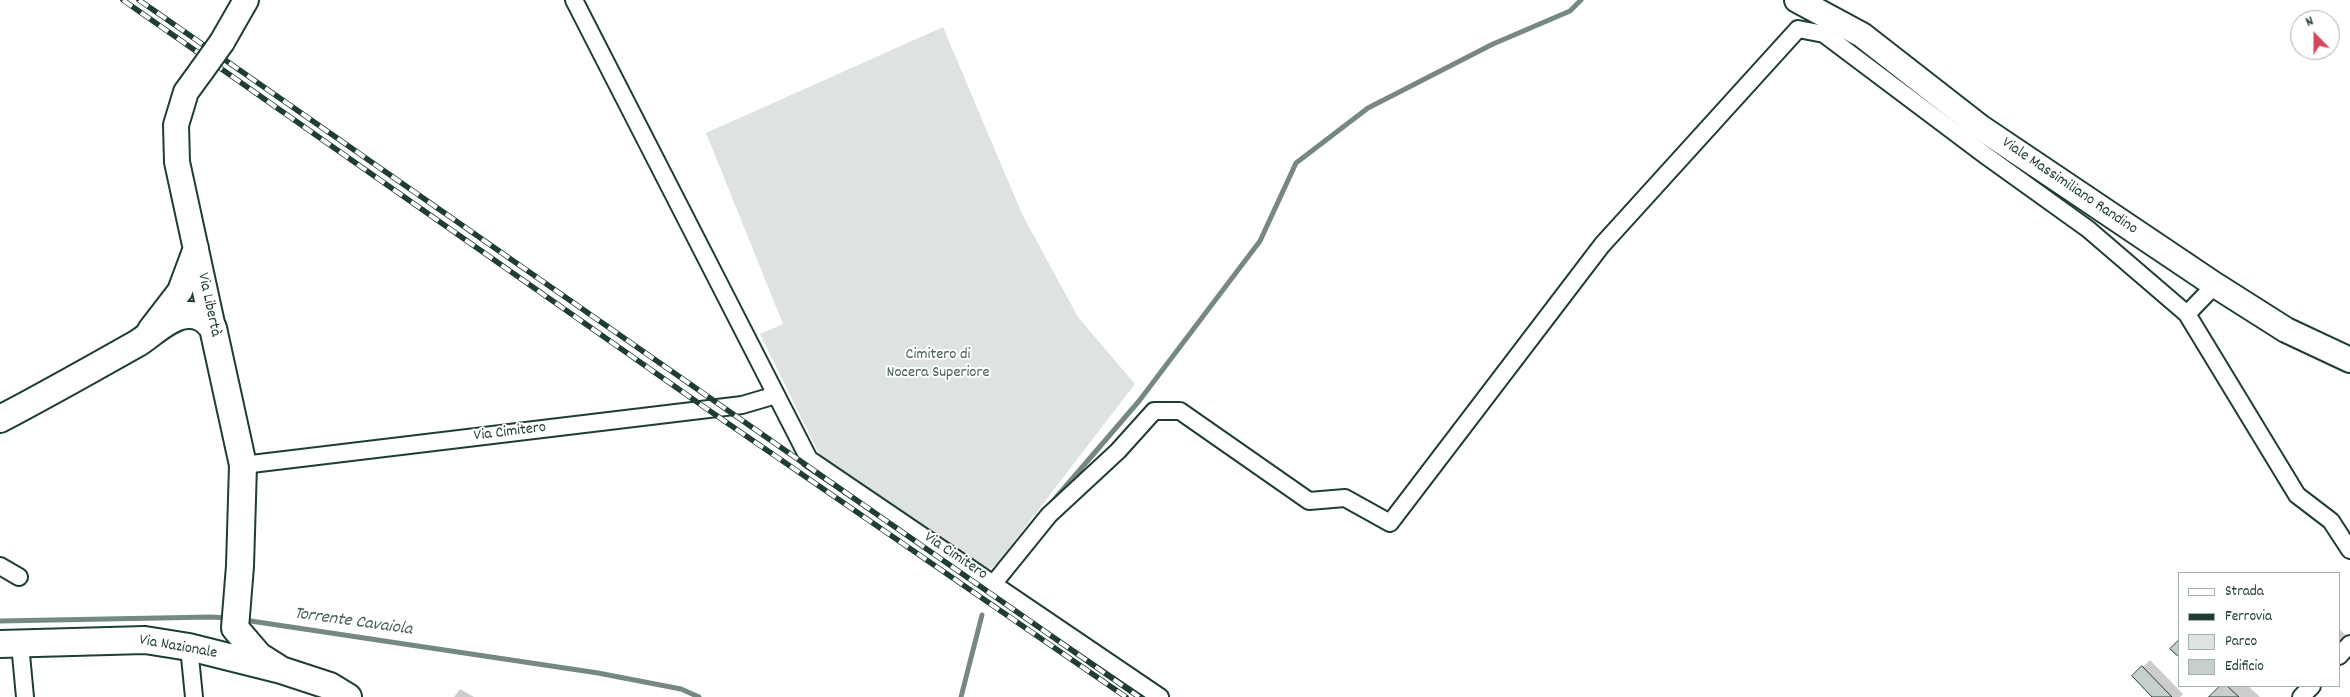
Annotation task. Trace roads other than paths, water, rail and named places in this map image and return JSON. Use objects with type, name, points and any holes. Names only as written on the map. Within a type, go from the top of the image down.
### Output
[{"type":"main road","points":[[0,420],[140,341],[174,319],[185,315],[198,315],[213,328]]},
{"type":"main road","name":"Via Libertà","points":[[213,328],[243,465],[238,600],[234,628]]},
{"type":"main road","points":[[189,647],[211,643],[234,628],[259,656],[281,670]]},
{"type":"main road","name":"Via Nazionale","points":[[10,644],[146,640],[189,647],[281,670],[330,686],[348,697]]},
{"type":"street","name":"Via Libertà","points":[[213,328],[177,162],[176,125],[186,92],[222,42],[246,0]]},
{"type":"street","name":"Via Cimitero","points":[[574,0],[810,459],[1160,697]]},
{"type":"street","name":"Viale Massimiliano Randino","points":[[1797,0],[1862,35],[1980,127],[2215,285],[2286,330],[2350,360]]},
{"type":"street","points":[[994,583],[1049,515],[1118,450],[1154,410],[1180,411],[1309,501],[1346,498],[1390,523],[1512,366],[1602,245],[1798,29],[1824,34],[1985,155],[2088,229],[2186,314],[2297,495],[2331,521],[2350,550]]},
{"type":"street","points":[[140,341],[180,291],[196,248]]},
{"type":"street","points":[[2186,314],[2215,285]]},
{"type":"street","name":"Via Cimitero","points":[[243,465],[742,405],[776,395]]},
{"type":"street","points":[[0,566],[19,577]]},
{"type":"street","points":[[10,644],[25,697]]},
{"type":"street","points":[[2340,655],[2350,644]]},
{"type":"street","points":[[189,647],[194,697]]},
{"type":"street","points":[[2301,697],[2311,687]]},
{"type":"waterway","points":[[1054,500],[1139,401],[1260,241],[1296,163],[1368,108],[1493,44],[1570,11],[1581,0]]},
{"type":"waterway","points":[[961,697],[982,615]]},
{"type":"waterway","name":"Torrente Cavaiola","points":[[0,621],[228,618]]},
{"type":"waterway","name":"Torrente Cavaiola","points":[[244,620],[598,673],[681,689],[699,697]]},
{"type":"railway","points":[[123,0],[707,409],[1126,697]]},
{"type":"railway","points":[[139,0],[1139,697]]},
{"type":"park label","name":"Cimitero di Nocera Superiore","points":[[938,365]]}]
